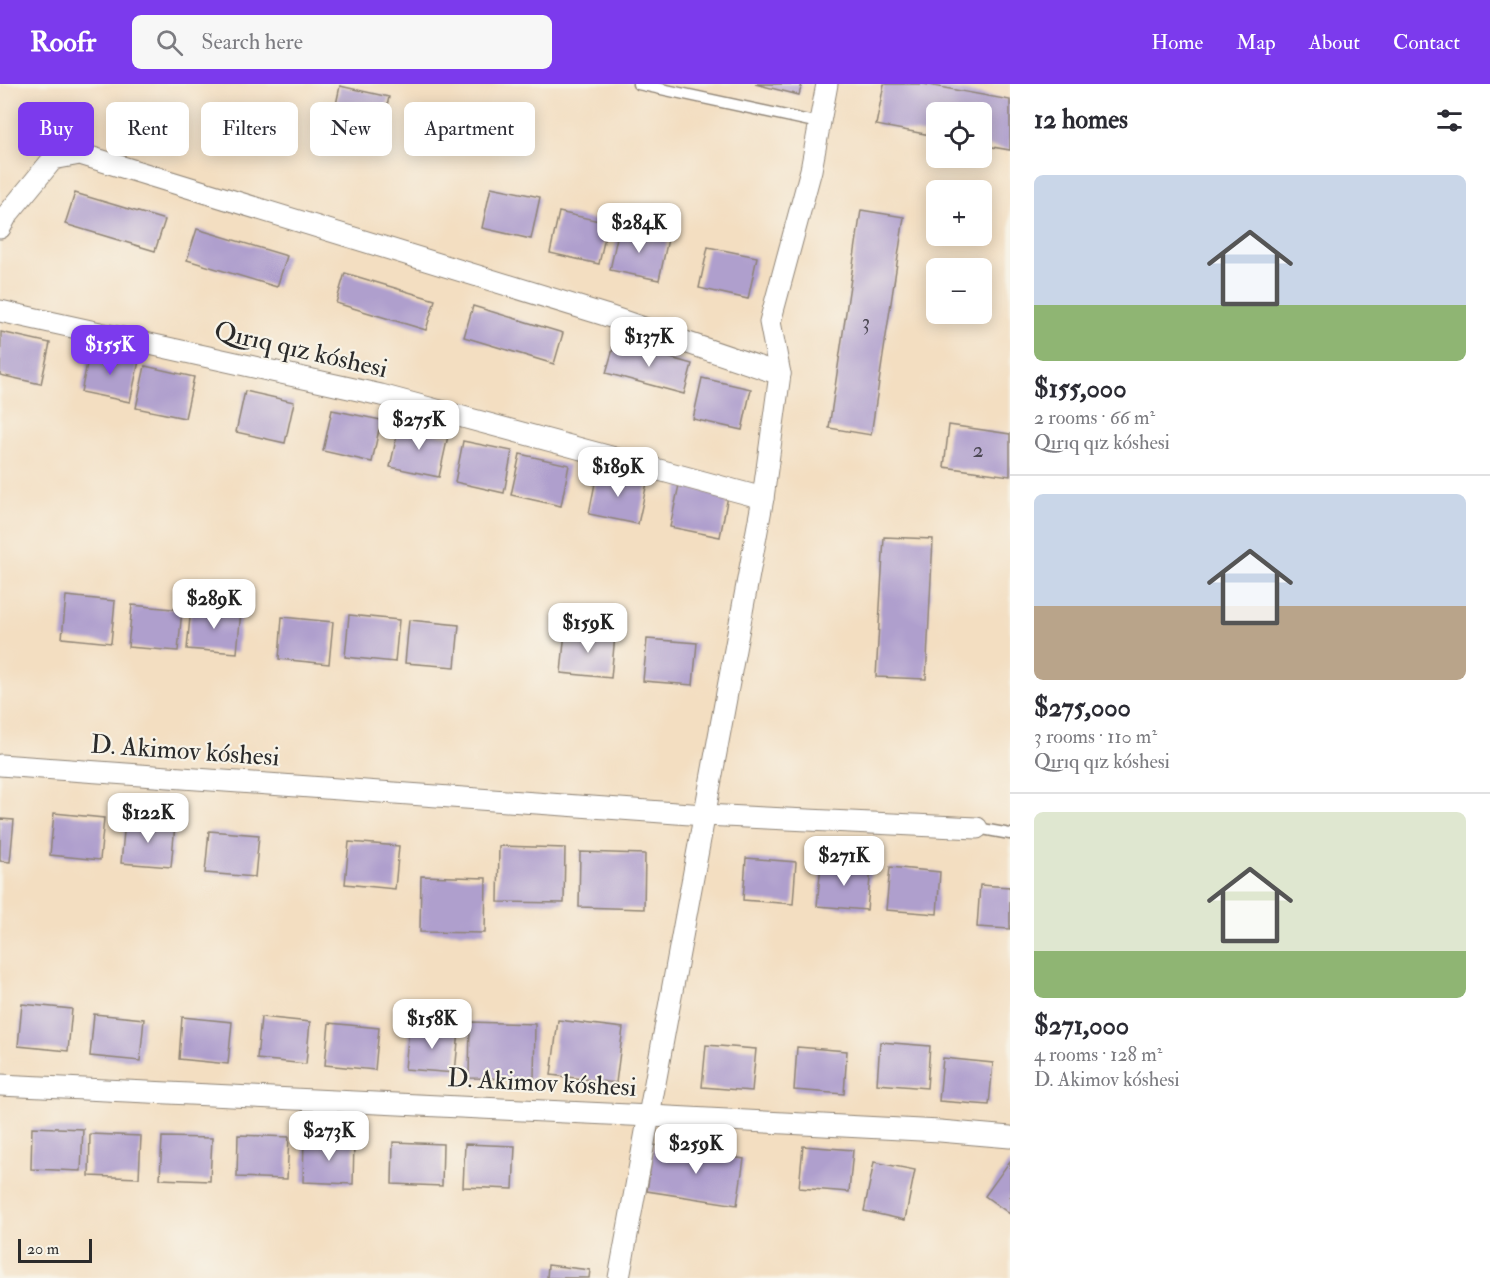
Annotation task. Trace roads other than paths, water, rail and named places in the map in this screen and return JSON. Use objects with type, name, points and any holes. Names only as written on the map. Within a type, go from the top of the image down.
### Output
[{"type":"street","points":[[619,1278],[763,498],[780,374],[770,322],[811,170],[827,84]]},
{"type":"street","points":[[0,228],[7,215],[53,159],[80,154],[594,312],[780,374]]},
{"type":"street","name":"Qırıq qız kóshesi","points":[[0,311],[381,395],[763,498]]},
{"type":"street","name":"D. Akimov kóshesi","points":[[0,765],[704,814],[977,828]]},
{"type":"street","name":"D. Akimov kóshesi","points":[[0,1084],[940,1131],[1010,1137]]},
{"type":"lane","points":[[638,84],[819,123]]},
{"type":"lane","points":[[977,828],[1010,834]]}]
